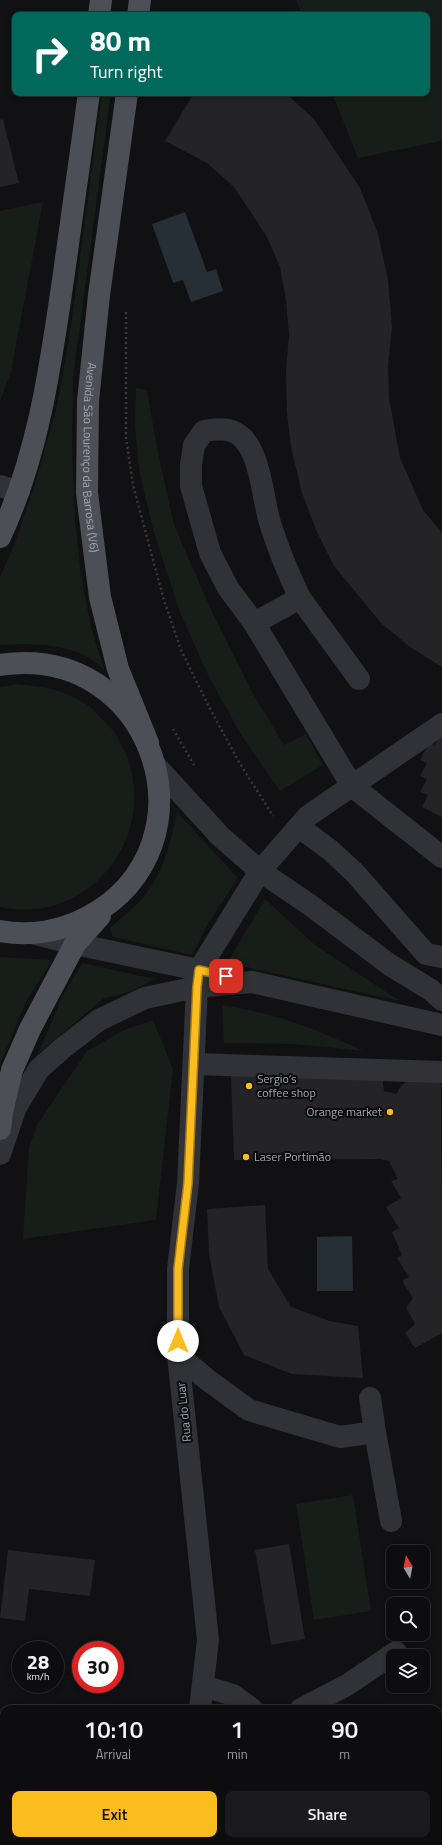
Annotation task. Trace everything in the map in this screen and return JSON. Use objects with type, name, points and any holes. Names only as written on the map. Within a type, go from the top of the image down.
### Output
[{"type":"main road","points":[[99,12],[101,0]]},
{"type":"main road","points":[[138,12],[140,0]]},
{"type":"main road","points":[[0,537],[9,489],[25,475],[39,425],[55,338],[89,96]]},
{"type":"main road","name":"Avenida São Lourenço da Barrosa (V6)","points":[[0,1129],[12,1070],[30,1029],[75,944],[133,878],[146,858],[154,836],[159,812],[159,789],[156,766],[118,669],[100,597],[87,493],[88,401],[99,295],[127,96]]},
{"type":"main road","name":"Avenida São Lourenço da Barrosa (V6)","points":[[0,665],[15,663],[38,663],[62,668],[84,676],[104,689],[122,704],[137,722],[148,743]]},
{"type":"main road","name":"Avenida São Lourenço da Barrosa (V6)","points":[[0,931],[32,933],[56,930],[78,922],[99,911],[118,896]]},
{"type":"street","points":[[359,679],[300,598],[282,561],[272,529],[253,452],[239,434],[220,428],[204,431],[194,445],[191,465],[191,486],[210,553],[228,588],[254,623],[352,786],[442,857]]},
{"type":"street","points":[[254,623],[300,598]]},
{"type":"street","points":[[0,1154],[16,1107],[39,1069],[64,1047],[99,1020],[145,998],[198,978],[260,871],[308,816],[442,724]]},
{"type":"street","points":[[156,766],[220,836],[260,871],[310,904],[390,965],[437,995]]},
{"type":"street","points":[[299,827],[330,850],[354,872],[434,955],[437,995]]},
{"type":"street","points":[[32,933],[198,978],[252,982],[442,1025]]},
{"type":"street","name":"Rua do Luar","points":[[198,978],[188,1183],[178,1269],[178,1355],[208,1640],[201,1705]]},
{"type":"street","points":[[194,1064],[442,1072]]},
{"type":"street","points":[[178,1355],[209,1382],[250,1410],[340,1437],[375,1432]]},
{"type":"street","points":[[370,1398],[391,1521]]},
{"type":"street","points":[[310,1705],[347,1685],[386,1659]]},
{"type":"street","points":[[203,1686],[233,1695],[247,1705]]},
{"type":"path","points":[[126,311],[126,438],[133,484],[163,597],[181,650],[209,707],[239,762],[275,819]]},
{"type":"path","points":[[170,724],[197,772]]},
{"type":"shaded area","points":[[296,0],[442,0],[442,141],[358,158],[333,96],[430,96],[430,12],[301,12]]},
{"type":"shaded area","points":[[102,96],[111,96],[73,378],[72,445],[75,518],[81,575],[91,627],[105,672],[95,662],[84,655],[73,651],[36,644],[0,645],[0,577],[14,545],[35,484],[56,410],[70,333]]},
{"type":"shaded area","points":[[43,202],[11,372],[0,401],[0,211]]},
{"type":"shaded area","points":[[185,212],[207,272],[216,269],[223,291],[191,302],[183,280],[173,283],[152,224]]},
{"type":"shaded area","points":[[136,388],[147,390],[157,448],[174,525],[213,614],[252,692],[284,745],[306,734],[323,765],[280,791],[243,738],[209,677],[181,615],[154,533],[139,470],[135,425]]},
{"type":"shaded area","points":[[19,684],[56,690],[77,699],[94,710],[118,738],[125,752],[134,783],[133,814],[125,842],[109,868],[88,888],[62,903],[32,909],[0,907],[0,687]]},
{"type":"shaded area","points":[[177,812],[238,878],[209,922],[192,955],[113,937],[110,928],[140,901],[154,882],[160,871],[172,835]]},
{"type":"shaded area","points":[[265,899],[315,945],[400,1001],[227,963]]},
{"type":"shaded area","points":[[0,957],[52,960],[25,1004],[0,1065]]},
{"type":"shaded area","points":[[82,963],[155,979],[129,992],[103,999],[38,1054],[62,997]]},
{"type":"shaded area","points":[[222,1005],[278,1017],[364,1051],[295,1044],[224,1043]]},
{"type":"shaded area","points":[[153,1020],[173,1069],[156,1220],[23,1239],[29,1147],[37,1125],[87,1051],[124,1030]]},
{"type":"shaded area","points":[[352,1236],[353,1291],[317,1291],[317,1237]]},
{"type":"shaded area","points":[[353,1495],[371,1611],[314,1620],[296,1504]]},
{"type":"building","points":[[192,96],[288,96],[314,119],[360,188],[378,234],[388,280],[392,327],[388,367],[389,398],[400,458],[423,510],[442,533],[442,667],[410,647],[381,623],[334,566],[317,532],[302,493],[291,447],[287,413],[286,372],[289,334],[286,300],[280,267],[267,237],[234,187],[207,163],[165,141]]},
{"type":"building","points":[[3,119],[19,183],[0,187],[0,120]]},
{"type":"building","points":[[442,733],[442,817],[422,807],[428,795],[420,792],[427,779],[420,776],[427,763],[420,760],[430,742],[435,745]]},
{"type":"building","points":[[231,1076],[382,1076],[384,1091],[396,1094],[401,1086],[408,1080],[434,1079],[441,1084],[442,1333],[415,1348],[405,1333],[415,1324],[406,1308],[413,1298],[402,1281],[409,1277],[397,1258],[402,1255],[392,1232],[399,1228],[386,1207],[401,1198],[391,1181],[398,1179],[389,1161],[380,1159],[234,1160]]},
{"type":"building","points":[[265,1205],[268,1269],[291,1307],[330,1321],[358,1326],[363,1378],[292,1374],[244,1355],[219,1307],[209,1254],[207,1209]]},
{"type":"building","points":[[289,1544],[305,1639],[271,1645],[255,1550]]},
{"type":"building","points":[[8,1550],[95,1560],[90,1596],[29,1589],[25,1621],[0,1618]]},
{"type":"place","name":"Sergio’s coffee shop","points":[[249,1086]]},
{"type":"place","name":"Orange market","points":[[390,1112]]},
{"type":"place","name":"Laser Portimão","points":[[246,1157]]},
{"type":"route","points":[[178,1341],[178,1269],[188,1183],[199,970],[226,976]]}]
